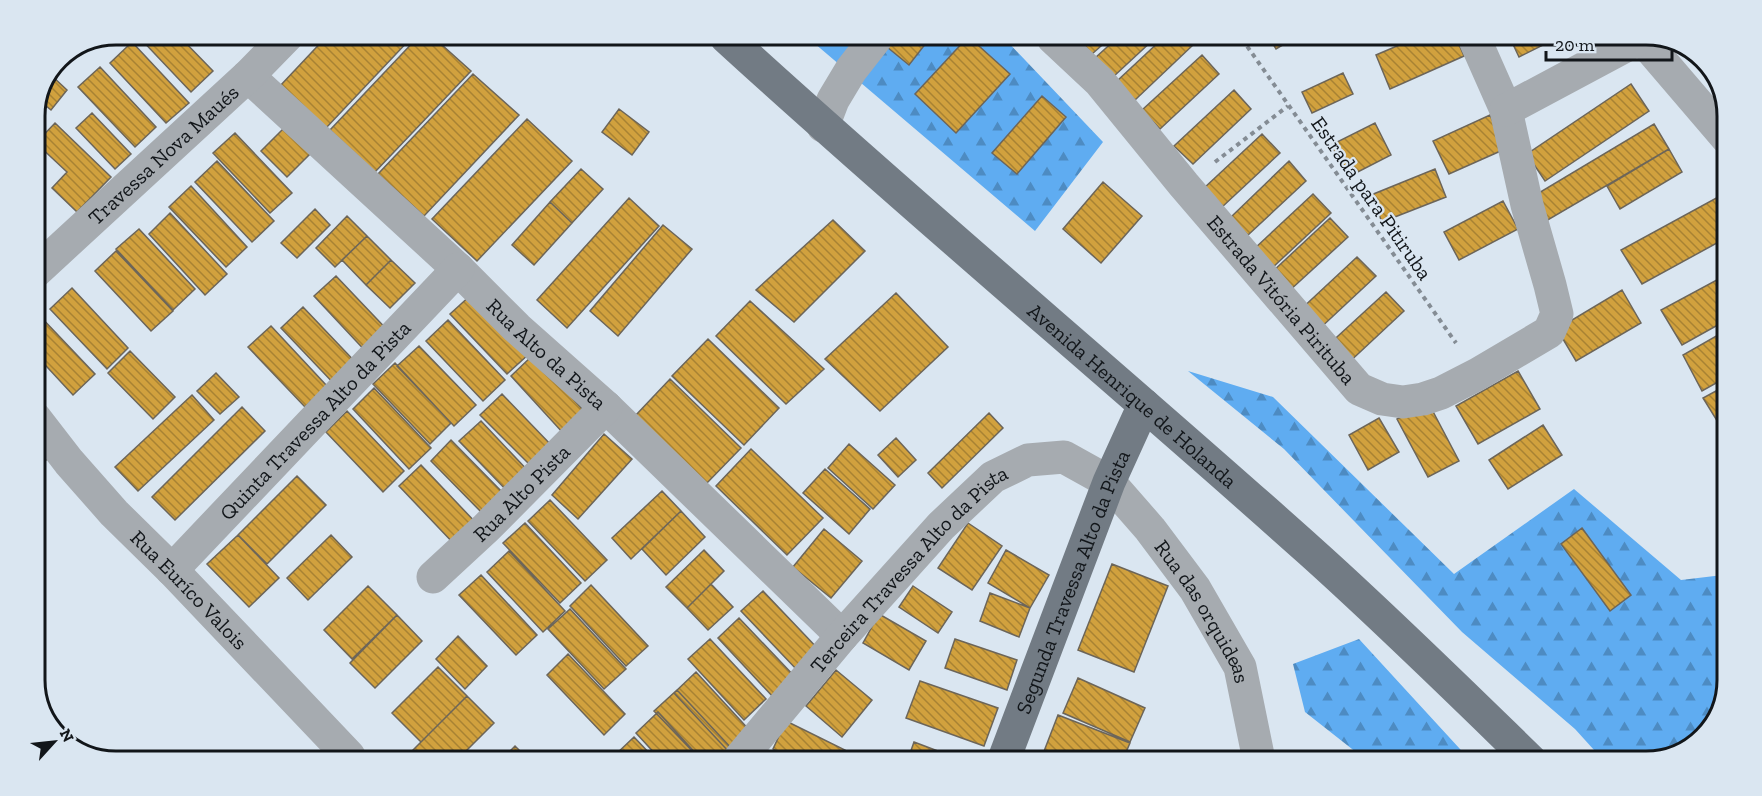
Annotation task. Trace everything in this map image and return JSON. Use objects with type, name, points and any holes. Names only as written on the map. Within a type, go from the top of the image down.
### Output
[{"type":"main road","name":"Avenida Henrique de Holanda","points":[[735,45],[823,126],[1311,552],[1521,751]]},
{"type":"main road","name":"Segunda Travessa Alto da Pista","points":[[1007,751],[1109,482],[1144,405]]},
{"type":"street","name":"Travessa Nova Maués","points":[[45,263],[248,76],[278,45]]},
{"type":"street","points":[[823,126],[833,99],[871,45]]},
{"type":"street","name":"Estrada Vitória Pirituba","points":[[1060,45],[1100,82],[1184,185],[1359,389],[1382,399],[1403,402],[1423,399],[1440,393],[1478,374],[1549,332],[1557,314],[1551,285],[1527,205],[1506,110],[1477,45]]},
{"type":"street","points":[[1506,110],[1628,45]]},
{"type":"street","points":[[1648,45],[1717,126]]},
{"type":"street","name":"Rua Alto da Pista","points":[[248,76],[458,269],[517,328],[606,407],[842,636]]},
{"type":"street","name":"Quinta Travessa Alto da Pista","points":[[172,570],[458,269]]},
{"type":"street","name":"Rua Alto Pista","points":[[433,577],[486,528],[606,407]]},
{"type":"street","name":"Rua Euríco Valois","points":[[45,431],[114,513],[172,570],[344,751]]},
{"type":"street","name":"Terceira Travessa Alto da Pista","points":[[746,751],[842,636],[941,526],[993,477],[1028,460],[1064,457],[1109,482]]},
{"type":"street","name":"Rua das orquideas","points":[[1109,482],[1150,529],[1195,589],[1240,667],[1257,751]]},
{"type":"path","name":"Estrada para Pitiruba","points":[[1246,45],[1478,374]]},
{"type":"path","points":[[1184,185],[1288,106]]},
{"type":"green space","points":[[816,45],[1011,45],[1103,142],[1035,231]]},
{"type":"green space","points":[[1188,371],[1273,397],[1454,574],[1574,489],[1681,580],[1717,576],[1717,680],[1716,694],[1708,716],[1686,739],[1665,749],[1595,751],[1575,729],[1462,632],[1284,449]]},
{"type":"green space","points":[[1359,639],[1462,751],[1355,751],[1305,712],[1293,664]]},
{"type":"building","points":[[129,45],[135,45],[189,103],[166,123],[110,63]]},
{"type":"building","points":[[146,45],[188,45],[213,71],[191,92]]},
{"type":"building","points":[[319,45],[404,45],[326,128],[280,86]]},
{"type":"building","points":[[410,45],[442,45],[471,71],[375,172],[330,130]]},
{"type":"building","points":[[889,45],[925,45],[909,65],[887,47]]},
{"type":"building","points":[[960,45],[978,45],[1010,74],[956,133],[915,94]]},
{"type":"building","points":[[1084,45],[1102,45],[1092,54]]},
{"type":"building","points":[[1109,45],[1148,45],[1113,77],[1095,58]]},
{"type":"building","points":[[1156,45],[1193,45],[1135,100],[1117,81]]},
{"type":"building","points":[[1399,45],[1459,45],[1464,56],[1390,89],[1376,55]]},
{"type":"building","points":[[1513,45],[1543,45],[1519,57]]},
{"type":"building","points":[[1202,55],[1219,74],[1160,129],[1142,110]]},
{"type":"building","points":[[100,67],[156,127],[135,147],[78,87]]},
{"type":"building","points":[[1343,73],[1353,94],[1312,113],[1302,92]]},
{"type":"building","points":[[473,74],[519,115],[424,216],[378,174]]},
{"type":"building","points":[[55,79],[67,90],[51,110],[46,106]]},
{"type":"building","points":[[1631,84],[1649,111],[1545,181],[1527,154]]},
{"type":"building","points":[[1234,90],[1251,109],[1193,164],[1174,146]]},
{"type":"building","points":[[1042,96],[1066,117],[1017,174],[992,153]]},
{"type":"building","points":[[619,109],[649,132],[632,155],[602,132]]},
{"type":"building","points":[[92,113],[131,154],[115,169],[76,128]]},
{"type":"building","points":[[1490,115],[1505,149],[1449,174],[1433,141]]},
{"type":"building","points":[[527,119],[572,161],[477,261],[432,219]]},
{"type":"building","points":[[55,123],[111,177],[77,212],[52,188],[67,172],[45,151],[45,134]]},
{"type":"building","points":[[1375,123],[1391,155],[1348,177],[1331,145]]},
{"type":"building","points":[[288,124],[314,150],[287,177],[261,151]]},
{"type":"building","points":[[1654,124],[1669,149],[1546,221],[1532,197]]},
{"type":"building","points":[[235,133],[292,193],[270,213],[213,153]]},
{"type":"building","points":[[1262,134],[1280,153],[1221,208],[1203,189]]},
{"type":"building","points":[[1669,149],[1682,172],[1620,209],[1607,186]]},
{"type":"building","points":[[217,161],[274,221],[252,242],[195,182]]},
{"type":"building","points":[[1289,161],[1306,181],[1248,235],[1230,218]]},
{"type":"building","points":[[581,169],[603,189],[572,223],[550,202]]},
{"type":"building","points":[[1435,169],[1446,197],[1382,222],[1371,195]]},
{"type":"building","points":[[1103,182],[1142,216],[1101,263],[1063,229]]},
{"type":"building","points":[[191,186],[247,247],[226,267],[169,207]]},
{"type":"building","points":[[1313,194],[1331,213],[1271,269],[1254,249]]},
{"type":"building","points":[[629,198],[659,226],[567,328],[537,300]]},
{"type":"building","points":[[1717,198],[1717,243],[1642,284],[1621,250]]},
{"type":"building","points":[[1503,201],[1518,229],[1459,260],[1444,232]]},
{"type":"building","points":[[550,202],[572,223],[534,265],[512,245]]},
{"type":"building","points":[[315,209],[330,225],[297,258],[281,243]]},
{"type":"building","points":[[170,213],[227,274],[205,295],[149,234]]},
{"type":"building","points":[[347,216],[367,236],[335,267],[316,248]]},
{"type":"building","points":[[1330,218],[1348,237],[1288,292],[1271,273]]},
{"type":"building","points":[[833,220],[865,251],[794,322],[756,290]]},
{"type":"building","points":[[663,225],[692,249],[618,336],[590,311]]},
{"type":"building","points":[[139,229],[195,289],[173,310],[116,249]]},
{"type":"building","points":[[367,236],[391,260],[366,285],[342,260]]},
{"type":"building","points":[[116,251],[173,311],[151,331],[95,271]]},
{"type":"building","points":[[1357,257],[1376,276],[1316,332],[1298,312]]},
{"type":"building","points":[[391,260],[415,283],[390,308],[366,285]]},
{"type":"building","points":[[336,276],[393,336],[370,356],[314,296]]},
{"type":"building","points":[[1717,280],[1717,325],[1682,345],[1661,310]]},
{"type":"building","points":[[72,288],[128,348],[107,369],[50,309]]},
{"type":"building","points":[[1622,290],[1641,323],[1576,361],[1557,329]]},
{"type":"building","points":[[1386,292],[1404,311],[1344,367],[1326,347]]},
{"type":"building","points":[[896,293],[948,347],[880,411],[825,359]]},
{"type":"building","points":[[472,294],[529,354],[507,374],[450,314]]},
{"type":"building","points":[[750,301],[824,369],[786,404],[716,336]]},
{"type":"building","points":[[303,307],[360,367],[338,388],[281,328]]},
{"type":"building","points":[[448,320],[505,380],[483,401],[426,341]]},
{"type":"building","points":[[45,321],[95,374],[73,395],[45,365]]},
{"type":"building","points":[[271,326],[327,386],[305,407],[248,347]]},
{"type":"building","points":[[1717,336],[1717,383],[1702,391],[1683,355]]},
{"type":"building","points":[[708,339],[779,408],[744,445],[672,376]]},
{"type":"building","points":[[419,346],[476,405],[454,426],[397,366]]},
{"type":"building","points":[[130,351],[175,397],[153,419],[108,373]]},
{"type":"building","points":[[533,355],[584,411],[563,433],[511,376]]},
{"type":"building","points":[[395,363],[451,423],[430,444],[373,384]]},
{"type":"building","points":[[1518,371],[1540,409],[1478,444],[1456,406]]},
{"type":"building","points":[[216,373],[239,397],[220,414],[197,391]]},
{"type":"building","points":[[670,379],[741,448],[706,484],[635,416]]},
{"type":"building","points":[[374,388],[431,448],[409,469],[353,409]]},
{"type":"building","points":[[1717,390],[1717,421],[1703,398]]},
{"type":"building","points":[[502,394],[553,447],[532,467],[480,415]]},
{"type":"building","points":[[192,395],[214,420],[138,491],[115,467]]},
{"type":"building","points":[[1428,402],[1459,461],[1428,477],[1397,419]]},
{"type":"building","points":[[242,407],[265,431],[175,520],[152,497]]},
{"type":"building","points":[[347,411],[404,471],[383,492],[326,432]]},
{"type":"building","points":[[989,413],[1003,428],[942,488],[928,473]]},
{"type":"building","points":[[1379,418],[1399,452],[1368,470],[1349,435]]},
{"type":"building","points":[[481,421],[531,474],[510,494],[459,441]]},
{"type":"building","points":[[1543,425],[1562,455],[1508,489],[1489,460]]},
{"type":"building","points":[[604,434],[632,459],[578,519],[552,495]]},
{"type":"building","points":[[896,438],[916,460],[898,477],[878,455]]},
{"type":"building","points":[[451,440],[507,497],[487,518],[431,461]]},
{"type":"building","points":[[849,444],[895,485],[873,509],[828,468]]},
{"type":"building","points":[[751,449],[823,518],[787,555],[716,486]]},
{"type":"building","points":[[421,465],[478,525],[456,546],[399,486]]},
{"type":"building","points":[[825,469],[870,509],[849,534],[803,493]]},
{"type":"building","points":[[297,476],[326,505],[267,564],[238,535]]},
{"type":"building","points":[[662,491],[681,511],[631,559],[612,538]]},
{"type":"building","points":[[550,500],[607,560],[585,581],[528,521]]},
{"type":"building","points":[[681,511],[705,537],[666,575],[642,549]]},
{"type":"building","points":[[525,523],[581,583],[560,603],[503,543]]},
{"type":"building","points":[[968,523],[1002,546],[972,590],[938,568]]},
{"type":"building","points":[[1582,528],[1631,595],[1610,611],[1561,544]]},
{"type":"building","points":[[824,529],[862,561],[831,598],[793,567]]},
{"type":"building","points":[[238,535],[279,578],[249,607],[207,564]]},
{"type":"building","points":[[331,535],[352,557],[308,600],[287,578]]},
{"type":"building","points":[[704,550],[724,571],[687,608],[666,587]]},
{"type":"building","points":[[1006,550],[1049,575],[1030,608],[988,583]]},
{"type":"building","points":[[509,551],[565,611],[543,632],[487,572]]},
{"type":"building","points":[[1112,564],[1168,586],[1134,672],[1078,650]]},
{"type":"building","points":[[481,575],[537,635],[516,655],[459,595]]},
{"type":"building","points":[[711,584],[733,607],[708,630],[687,608]]},
{"type":"building","points":[[591,585],[648,646],[626,666],[570,606]]},
{"type":"building","points":[[368,586],[397,615],[352,659],[324,630]]},
{"type":"building","points":[[913,586],[952,612],[938,633],[899,607]]},
{"type":"building","points":[[763,591],[820,651],[798,671],[741,611]]},
{"type":"building","points":[[990,593],[1030,608],[1019,637],[980,621]]},
{"type":"building","points":[[570,609],[626,669],[604,689],[548,629]]},
{"type":"building","points":[[879,614],[926,641],[909,670],[863,643]]},
{"type":"building","points":[[397,615],[422,641],[375,688],[350,663]]},
{"type":"building","points":[[739,618],[796,678],[774,698],[718,638]]},
{"type":"building","points":[[458,636],[487,666],[465,689],[436,659]]},
{"type":"building","points":[[710,639],[766,699],[744,720],[688,659]]},
{"type":"building","points":[[955,639],[1017,660],[1007,690],[945,668]]},
{"type":"building","points":[[568,654],[625,714],[604,735],[547,675]]},
{"type":"building","points":[[438,667],[467,696],[421,742],[392,713]]},
{"type":"building","points":[[836,670],[872,700],[842,737],[806,706]]},
{"type":"building","points":[[696,672],[752,733],[732,751],[728,751],[674,693]]},
{"type":"building","points":[[1078,678],[1145,708],[1130,742],[1063,713]]},
{"type":"building","points":[[920,681],[998,708],[984,746],[906,718]]},
{"type":"building","points":[[677,690],[733,750],[692,751],[654,711]]},
{"type":"building","points":[[467,696],[494,723],[466,751],[412,751]]},
{"type":"building","points":[[658,712],[694,751],[653,751],[636,733]]},
{"type":"building","points":[[1058,715],[1130,743],[1126,751],[1044,751]]},
{"type":"building","points":[[786,721],[845,750],[777,751],[773,749]]},
{"type":"building","points":[[634,737],[647,751],[619,751]]},
{"type":"building","points":[[914,742],[938,751],[911,751]]},
{"type":"building","points":[[515,746],[520,751],[510,751]]}]
